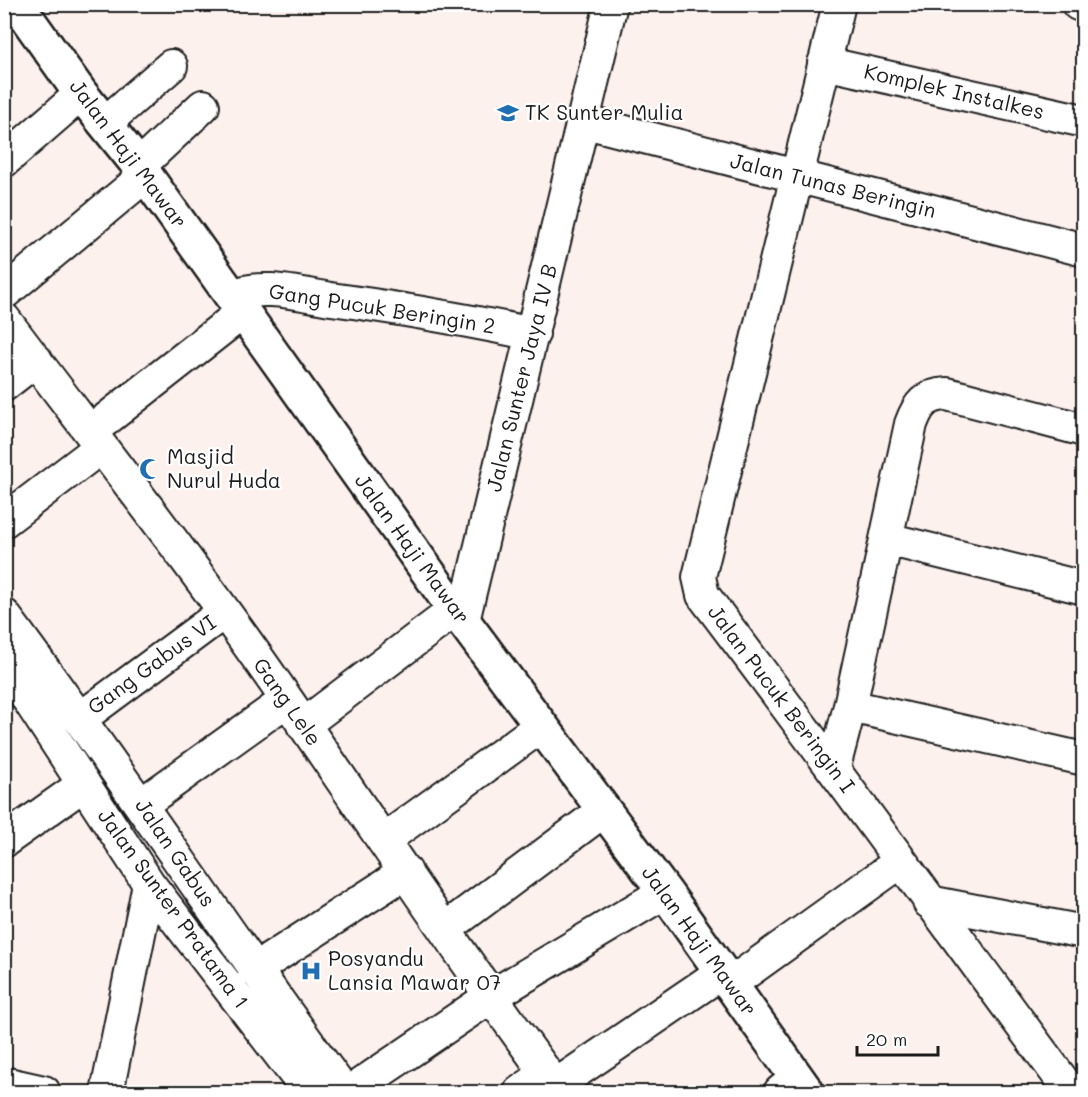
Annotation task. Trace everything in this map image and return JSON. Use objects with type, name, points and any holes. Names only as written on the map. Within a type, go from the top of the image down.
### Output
[{"type":"street","name":"Jalan Haji Mawar","points":[[17,4],[81,94],[142,170],[459,615],[665,892],[726,979],[795,1088]]},
{"type":"street","points":[[587,127],[611,4]]},
{"type":"street","points":[[587,127],[632,4]]},
{"type":"street","name":"Jalan Pucuk Beringin I","points":[[838,4],[699,577],[703,594],[834,767],[929,902],[1071,1092]]},
{"type":"street","points":[[1078,4],[1083,6]]},
{"type":"street","name":"Komplek Instalkes","points":[[824,63],[1083,121]]},
{"type":"street","points":[[105,123],[171,66]]},
{"type":"street","points":[[4,161],[81,94]]},
{"type":"street","points":[[4,293],[142,170],[203,106]]},
{"type":"street","name":"Jalan Tunas Beringin","points":[[587,127],[796,176],[1083,250]]},
{"type":"street","name":"Jalan Sunter Jaya IV B","points":[[459,615],[587,127]]},
{"type":"street","name":"Gang Pucuk Beringin 2","points":[[237,304],[247,290],[276,291],[423,311],[533,334]]},
{"type":"street","points":[[4,521],[96,440],[237,304]]},
{"type":"street","name":"Gang Lele","points":[[4,319],[224,612],[384,840],[490,997],[554,1084]]},
{"type":"street","points":[[4,384],[36,360]]},
{"type":"street","points":[[834,767],[850,706],[911,424],[923,400],[935,395],[947,394],[1083,430]]},
{"type":"street","points":[[887,539],[1083,588]]},
{"type":"street","name":"Gang Gabus VI","points":[[81,718],[224,612]]},
{"type":"street","name":"Jalan Gabus","points":[[4,615],[81,718],[254,970],[344,1092]]},
{"type":"street","points":[[142,804],[459,615]]},
{"type":"street","name":"Jalan Sunter Pratama 1","points":[[4,662],[149,884],[309,1092]]},
{"type":"street","points":[[850,706],[1083,759]]},
{"type":"street","points":[[384,840],[541,726]]},
{"type":"street","points":[[4,841],[84,784]]},
{"type":"street","points":[[445,929],[603,811]]},
{"type":"street","points":[[520,1092],[554,1084],[726,979],[900,862]]},
{"type":"street","points":[[254,970],[406,872]]},
{"type":"street","points":[[107,1092],[149,884]]},
{"type":"street","points":[[350,1092],[490,997],[665,892]]},
{"type":"street","points":[[929,902],[1083,932]]},
{"type":"street","points":[[4,1083],[44,1092]]},
{"type":"place","name":"TK Sunter Mulia","points":[[508,113]]},
{"type":"place","name":"Masjid Nurul Huda","points":[[150,469]]},
{"type":"place","name":"Posyandu Lansia Mawar 07","points":[[311,971]]}]
